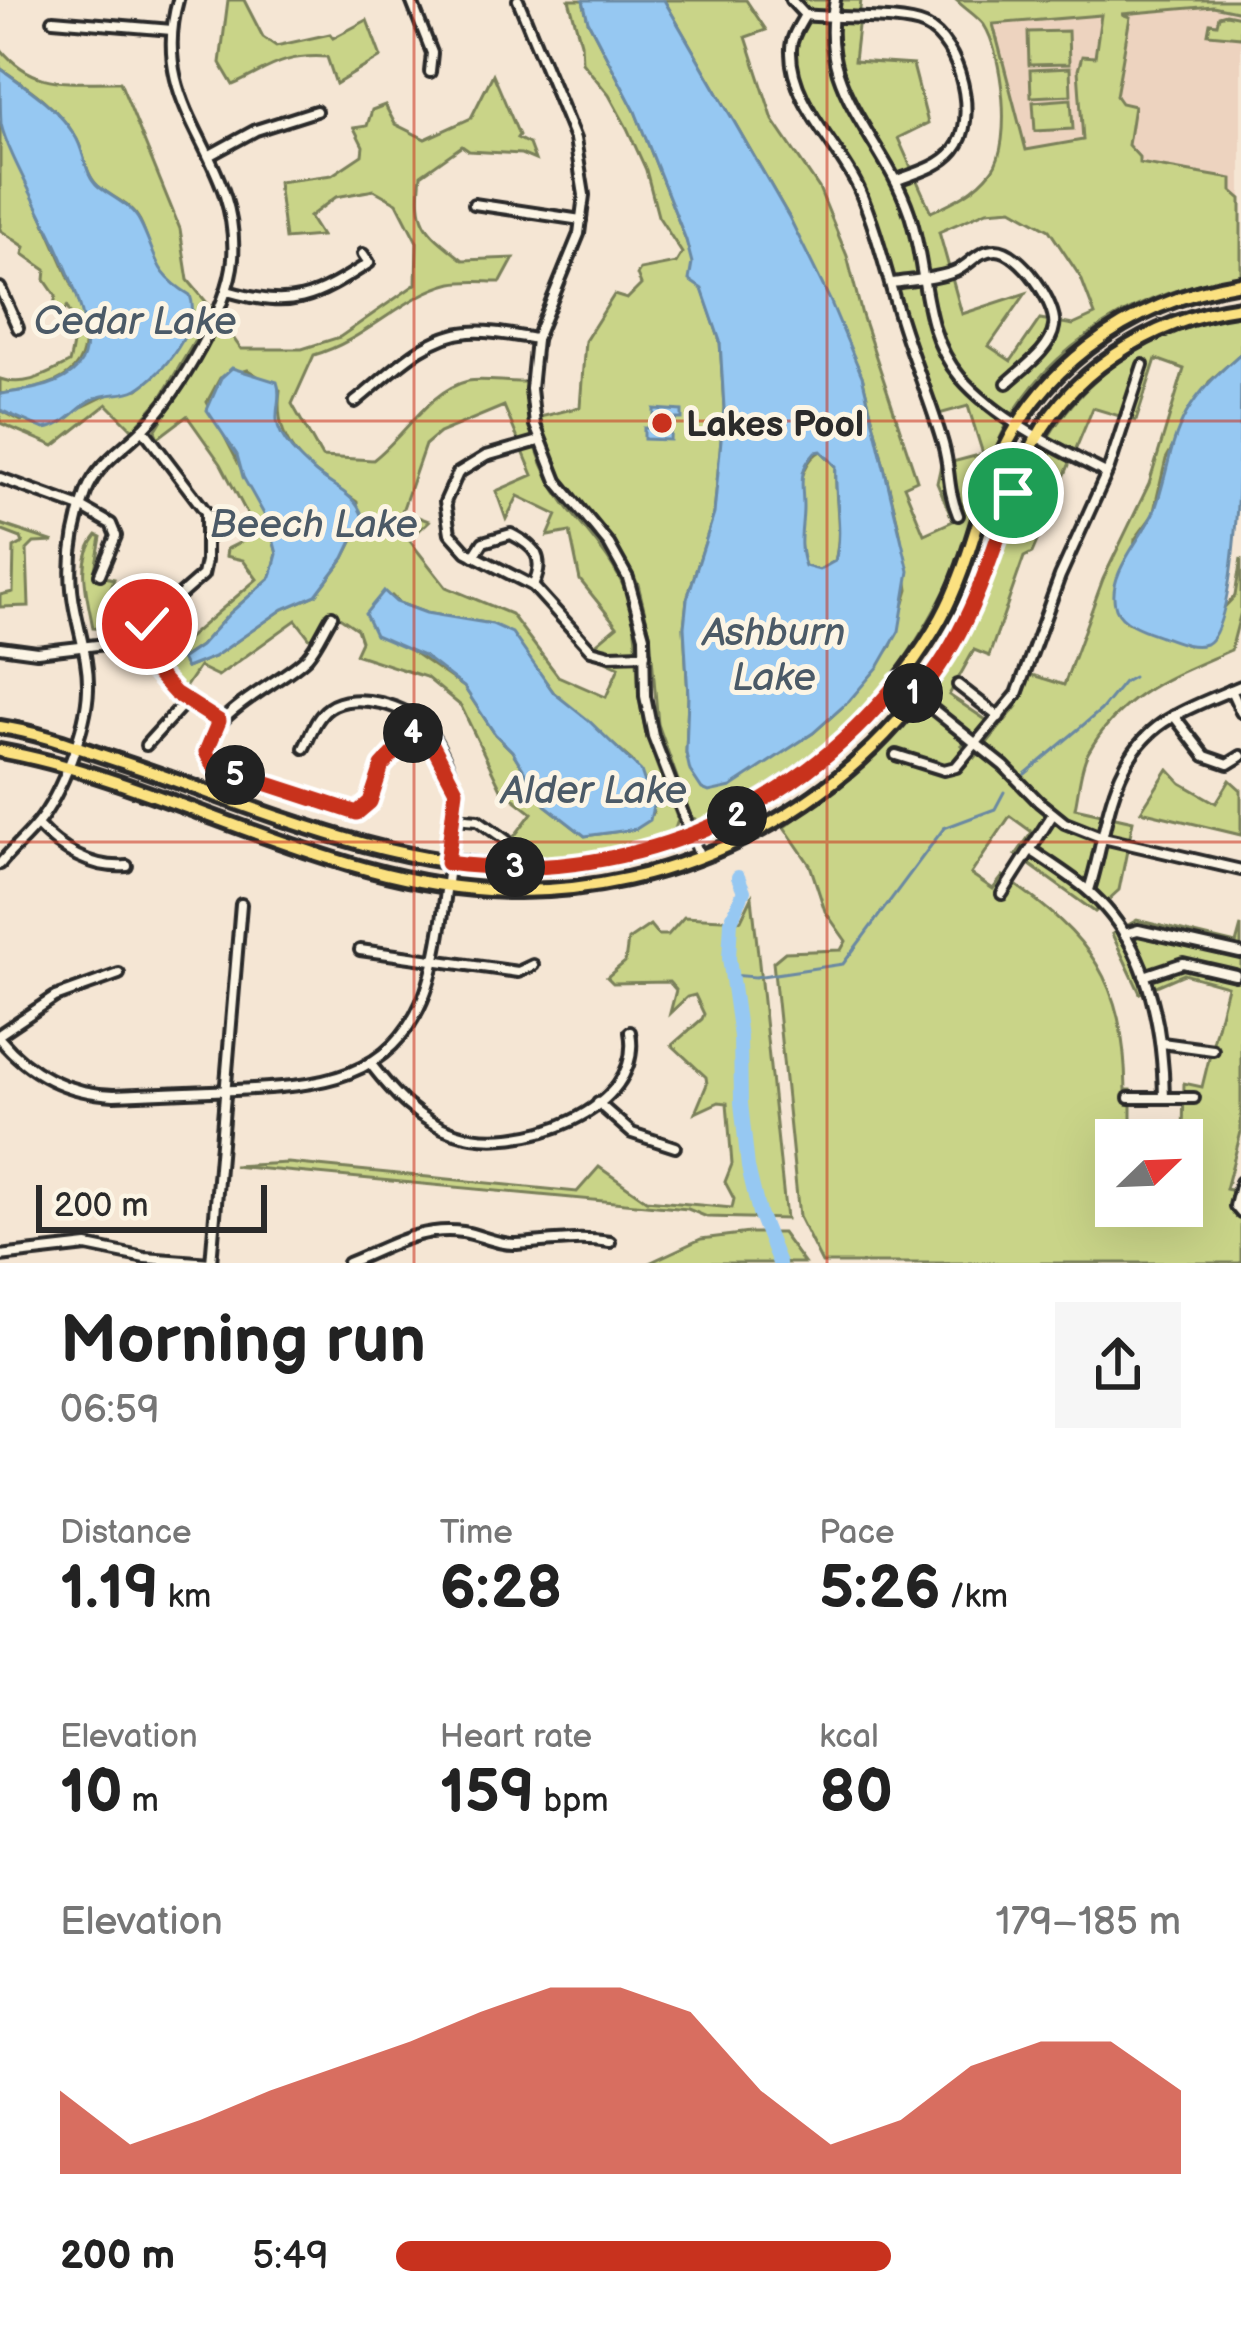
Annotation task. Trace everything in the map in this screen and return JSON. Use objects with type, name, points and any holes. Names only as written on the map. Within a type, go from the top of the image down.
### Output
[{"type":"main road","points":[[0,727],[74,746],[352,839],[447,863],[570,865],[624,856],[691,836],[763,801],[820,763],[898,682],[952,596],[990,483],[1019,423],[1064,368],[1126,321],[1167,301],[1241,283]]},
{"type":"main road","points":[[0,751],[66,768],[380,872],[444,885],[489,891],[572,889],[648,874],[700,857],[766,827],[820,791],[880,739],[933,676],[971,609],[1039,435],[1082,382],[1128,346],[1176,323],[1241,307]]},
{"type":"street","points":[[0,864],[37,825],[66,768],[88,689],[70,571],[86,492],[104,465],[143,429],[214,322],[227,291],[233,260],[232,220],[225,188],[181,104],[173,70],[172,30],[178,0]]},
{"type":"street","points":[[411,0],[432,53],[430,72]]},
{"type":"street","points":[[518,0],[575,139],[583,176],[574,249],[536,339],[531,389],[540,441],[557,481],[621,565],[640,614],[645,696],[653,736],[700,857]]},
{"type":"street","points":[[791,0],[805,15],[924,26],[944,40],[953,57],[967,117],[960,142],[943,160],[897,180]]},
{"type":"street","points":[[835,0],[831,45],[842,86],[897,180],[915,232],[929,314],[950,364],[981,397],[1106,473]]},
{"type":"street","points":[[805,15],[791,44],[797,76],[808,106],[856,182],[941,438],[948,463],[946,486],[958,515]]},
{"type":"street","points":[[53,20],[172,30]]},
{"type":"street","points":[[210,155],[256,130],[316,110]]},
{"type":"street","points":[[474,204],[581,220]]},
{"type":"street","points":[[892,283],[958,270],[977,255],[997,250],[1025,266],[1051,308],[1055,326],[1044,347],[1007,383]]},
{"type":"street","points":[[227,291],[272,302],[312,297],[369,262],[363,254]]},
{"type":"street","points":[[0,288],[19,328]]},
{"type":"street","points":[[356,401],[446,336],[484,331],[536,339]]},
{"type":"street","points":[[896,755],[950,770],[960,764],[1016,694],[1060,576],[1106,473],[1143,365]]},
{"type":"street","points":[[133,647],[147,624],[203,575],[206,561],[206,512],[143,429]]},
{"type":"street","points":[[540,441],[473,462],[451,484],[445,502],[448,527],[458,544],[474,556],[533,586],[591,650],[603,655],[645,654]]},
{"type":"street","points":[[0,478],[83,508],[115,529],[100,574]]},
{"type":"street","points":[[474,556],[483,542],[511,534],[538,552],[540,569],[533,586]]},
{"type":"street","points":[[332,616],[308,656],[219,721],[206,752],[213,766],[352,813],[367,807],[377,772],[421,723]]},
{"type":"street","points":[[0,647],[37,652],[115,642],[133,647],[186,701],[219,721]]},
{"type":"street","points":[[898,682],[1004,766],[1053,814],[1103,838],[1241,870]]},
{"type":"street","points":[[958,685],[999,717]]},
{"type":"street","points":[[1089,891],[1123,767],[1152,731],[1236,688],[1241,712]]},
{"type":"street","points":[[119,974],[55,997],[0,1036],[34,1071],[88,1093],[226,1090],[314,1085],[338,1079],[370,1063],[412,1019],[433,962],[454,818],[454,783],[421,723],[367,701],[349,700],[323,713],[304,748]]},
{"type":"street","points":[[146,745],[186,701]]},
{"type":"street","points":[[1174,716],[1215,762],[1228,764],[1241,756]]},
{"type":"street","points":[[1002,894],[1053,814]]},
{"type":"street","points":[[454,818],[478,820],[506,840]]},
{"type":"street","points":[[37,825],[82,859],[127,866]]},
{"type":"street","points":[[1031,851],[1089,891],[1124,934],[1144,976],[1162,1043],[1164,1098]]},
{"type":"street","points":[[0,1256],[86,1246],[145,1258],[211,1263],[241,904]]},
{"type":"street","points":[[1124,934],[1138,930],[1240,953]]},
{"type":"street","points":[[360,950],[518,972],[532,965]]},
{"type":"street","points":[[1144,976],[1183,963],[1235,975]]},
{"type":"street","points":[[370,1063],[418,1115],[452,1132],[503,1141],[566,1125],[598,1103],[629,1061],[630,1032]]},
{"type":"street","points":[[1162,1043],[1213,1050]]},
{"type":"street","points":[[1129,1098],[1195,1098]]},
{"type":"street","points":[[598,1103],[632,1133],[675,1147]]},
{"type":"street","points":[[1241,1182],[1235,1206],[1241,1213]]},
{"type":"street","points":[[348,1263],[397,1240],[429,1232],[463,1232],[508,1244],[573,1238],[610,1242]]},
{"type":"shaded area","points":[[1052,0],[1241,0],[1241,267],[1035,183],[988,5]]},
{"type":"green space","points":[[228,0],[244,0],[263,37],[276,46],[330,34],[333,38],[367,20],[381,57],[336,84],[327,57],[312,57],[277,64],[233,85],[220,63]]},
{"type":"green space","points":[[569,0],[583,0],[588,21],[635,111],[720,341],[724,408],[714,514],[687,599],[684,627],[686,753],[734,782],[813,733],[849,701],[891,646],[908,590],[900,532],[862,376],[789,217],[664,0],[746,0],[766,30],[746,37],[773,120],[819,188],[847,256],[917,480],[904,486],[924,534],[953,521],[937,483],[941,465],[983,454],[968,406],[928,417],[849,181],[791,74],[786,43],[805,7],[801,0],[861,0],[854,61],[913,65],[928,123],[898,138],[931,212],[986,177],[1002,139],[1003,97],[996,55],[981,22],[956,0],[1241,0],[1241,12],[1213,6],[1122,14],[1130,17],[1116,96],[1121,103],[1134,106],[1128,145],[1139,163],[1232,179],[1232,191],[1241,199],[1241,276],[1170,292],[1136,307],[1104,324],[1046,371],[1004,430],[954,571],[891,678],[819,750],[763,789],[702,822],[691,817],[658,724],[650,634],[638,584],[612,540],[562,477],[540,417],[580,407],[585,341],[614,295],[627,299],[641,285],[640,270],[676,263],[682,253],[658,216],[646,170],[627,128],[609,95],[582,62]],"holes":[[[1101,15],[1095,57],[1082,56],[1078,70],[1083,140],[1026,150],[993,24]],[[1012,209],[1049,230],[1081,278],[1095,315],[1073,325],[1040,319],[1011,361],[989,346],[1026,293],[962,314],[939,232],[987,211]]]},
{"type":"green space","points":[[1219,16],[1241,17],[1241,37],[1208,34],[1210,23],[1217,24]]},
{"type":"green space","points":[[1068,31],[1069,64],[1029,65],[1028,32]]},
{"type":"green space","points":[[0,48],[26,71],[54,81],[120,82],[180,229],[188,280],[213,310],[160,399],[133,430],[107,404],[54,446],[0,423],[0,410],[21,421],[84,406],[113,392],[138,389],[162,368],[185,333],[181,290],[164,278],[136,215],[93,181],[78,142],[59,115],[0,68]]},
{"type":"green space","points":[[1070,68],[1071,95],[1031,97],[1030,70]]},
{"type":"green space","points":[[493,74],[517,138],[529,144],[535,160],[462,146],[421,175],[422,216],[431,233],[463,260],[514,258],[501,282],[458,282],[434,289],[351,339],[314,355],[292,404],[322,457],[373,460],[454,386],[474,380],[526,382],[531,430],[547,476],[607,558],[627,595],[645,728],[678,820],[674,832],[612,851],[504,859],[506,847],[532,813],[501,789],[461,706],[426,677],[355,654],[361,641],[357,629],[338,616],[317,648],[296,620],[218,676],[199,667],[182,692],[139,645],[143,634],[166,657],[257,579],[243,560],[226,556],[227,549],[256,531],[221,464],[187,416],[158,438],[155,431],[222,322],[241,349],[302,349],[340,337],[416,284],[417,242],[397,203],[374,190],[336,197],[309,217],[321,236],[285,239],[278,182],[332,175],[362,155],[354,128],[367,126],[372,110],[385,105],[395,124],[425,139],[471,118]],"holes":[[[248,370],[280,390],[279,411],[289,444],[311,469],[357,502],[359,528],[316,595],[283,609],[214,657],[186,668],[181,659],[271,577],[277,554],[269,523],[207,402],[220,378]],[[504,406],[533,475],[496,491],[506,519],[518,496],[557,515],[548,536],[570,532],[580,580],[617,626],[586,652],[619,667],[606,697],[558,676],[511,614],[446,587],[409,540],[429,521],[402,511],[425,445],[439,433]],[[391,595],[426,613],[492,624],[514,638],[554,693],[632,761],[651,795],[653,813],[636,829],[585,836],[545,805],[464,687],[409,649]]]},
{"type":"green space","points":[[1071,99],[1073,129],[1035,131],[1033,102]]},
{"type":"green space","points":[[0,121],[82,307],[85,331],[84,349],[69,374],[40,387],[0,394],[0,379],[27,381],[69,363],[74,335],[67,307],[64,311],[53,308],[56,296],[45,280],[46,270],[0,230]]},
{"type":"green space","points":[[1241,315],[1241,353],[1209,382],[1166,459],[1153,515],[1135,539],[1127,622],[1188,645],[1235,596],[1241,558],[1241,612],[1231,650],[1132,701],[1101,732],[1088,753],[1075,808],[1133,821],[1119,890],[1095,912],[1016,855],[1032,832],[1010,816],[971,874],[993,889],[1003,876],[1033,898],[1080,941],[1109,990],[1124,1051],[1126,1090],[1131,1090],[1131,1119],[1095,1119],[1095,1227],[1203,1227],[1203,1119],[1183,1119],[1184,1083],[1202,1087],[1227,986],[1184,974],[1140,993],[1112,934],[1137,920],[1236,944],[1241,926],[1241,1132],[1226,1189],[1235,1191],[1232,1208],[1241,1215],[1241,1263],[822,1263],[799,1217],[773,962],[785,952],[841,950],[846,941],[825,911],[810,865],[784,827],[883,745],[944,671],[981,601],[1030,473],[1065,413],[1114,366],[1174,332]],"holes":[[[1156,359],[1184,369],[1149,484],[1103,579],[1064,685],[1029,674],[1017,706],[975,758],[962,745],[989,722],[949,695],[974,650],[989,656],[1024,557],[1032,553],[1093,408],[1136,421]]]},
{"type":"green space","points":[[821,451],[836,466],[838,538],[835,561],[819,570],[805,566],[798,503],[804,471]]},
{"type":"green space","points":[[0,524],[54,542],[34,543],[27,550],[29,606],[0,607],[0,595],[13,592],[14,548],[23,543],[0,530]]},
{"type":"green space","points":[[97,535],[101,537],[94,575],[114,579],[105,604],[123,626],[118,629],[93,628],[85,568]]},
{"type":"green space","points":[[1168,769],[1181,783],[1216,803],[1230,780],[1241,790],[1241,835],[1141,811]]},
{"type":"green space","points":[[752,897],[786,1219],[707,1217],[688,1209],[233,1166],[288,1163],[577,1192],[599,1167],[646,1200],[732,1208],[734,1199],[725,1182],[732,1164],[727,1103],[695,1113],[706,1077],[672,1045],[702,1019],[695,995],[670,1013],[676,990],[669,982],[613,983],[607,977],[625,962],[628,940],[650,925],[658,935],[668,935],[684,917],[741,920]]},
{"type":"green space","points":[[782,1233],[804,1263],[649,1263],[701,1239]]},
{"type":"water","name":"Ashburn Lake","points":[[583,0],[664,0],[789,217],[830,300],[862,376],[909,571],[899,631],[879,666],[849,701],[813,733],[731,787],[709,792],[690,771],[686,753],[684,627],[687,599],[714,514],[724,408],[720,341],[702,289],[689,280],[692,263],[686,240],[635,111],[588,21]],"holes":[[[821,451],[836,466],[838,550],[835,561],[819,570],[805,566],[803,558],[802,478],[815,452]]]},
{"type":"water","name":"Cedar Lake","points":[[0,68],[68,125],[93,181],[136,216],[162,271],[190,295],[192,307],[178,348],[147,382],[132,391],[98,397],[58,425],[44,429],[0,410],[0,394],[42,387],[71,374],[86,346],[83,318],[58,248],[1,124]]},
{"type":"water","points":[[1241,353],[1237,510],[1226,598],[1218,629],[1206,644],[1189,645],[1124,618],[1116,608],[1116,583],[1155,509],[1186,414],[1204,388]]},
{"type":"water","name":"Beech Lake","points":[[232,368],[277,382],[277,420],[286,442],[316,473],[350,497],[363,518],[344,558],[316,595],[283,609],[214,657],[186,668],[181,659],[271,577],[277,554],[269,523],[243,477],[237,455],[207,410],[221,378]]},
{"type":"water","name":"Lakes Pool","points":[[654,409],[682,411],[682,419],[671,419],[670,440],[644,439],[644,428],[654,428]]},
{"type":"water","name":"Alder Lake","points":[[384,591],[396,602],[426,613],[492,624],[512,633],[554,693],[641,771],[653,806],[650,820],[636,829],[585,836],[545,805],[464,687],[424,656],[375,635],[365,614]]},
{"type":"waterway","points":[[1025,774],[1133,677]]},
{"type":"waterway","points":[[731,975],[755,977],[843,964],[944,828],[995,809],[1004,792]]},
{"type":"waterway","points":[[738,877],[744,891],[731,921],[729,958],[740,1037],[741,1103],[748,1167],[759,1213],[779,1263]]},
{"type":"place","name":"Lakes Pool","points":[[662,423]]},
{"type":"route","points":[[147,624],[133,647],[175,693],[219,721],[206,752],[218,769],[357,813],[370,802],[377,772],[421,723],[456,790],[447,863],[548,867],[590,862],[691,836],[743,812],[820,763],[898,682],[917,695],[947,654],[971,609],[1013,493]]}]
